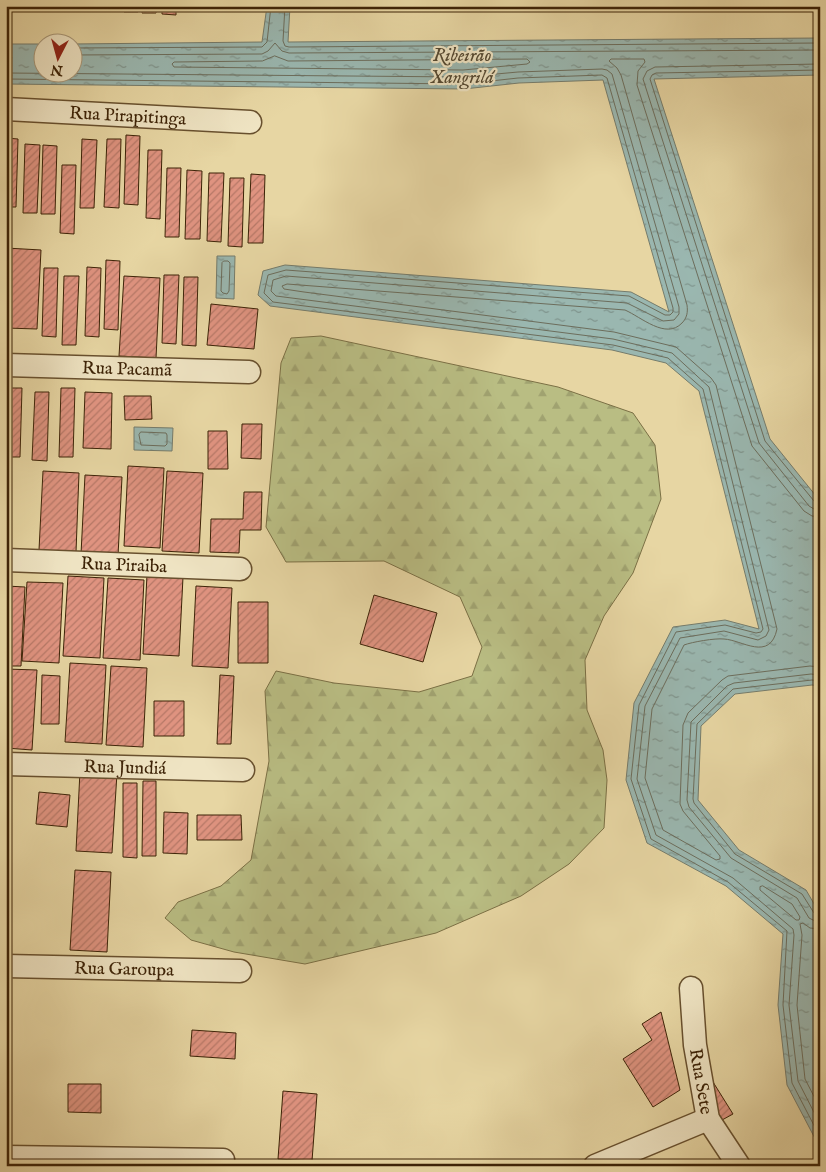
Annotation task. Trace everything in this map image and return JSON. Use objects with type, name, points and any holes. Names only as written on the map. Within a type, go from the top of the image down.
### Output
[{"type":"street","name":"Rua Pirapitinga","points":[[6,109],[250,122]]},
{"type":"street","name":"Rua Pacamã","points":[[6,365],[249,372]]},
{"type":"street","name":"Rua Piraiba","points":[[6,560],[240,569]]},
{"type":"street","name":"Rua Jundiá","points":[[6,764],[243,770]]},
{"type":"street","name":"Rua Garoupa","points":[[6,966],[240,971]]},
{"type":"street","name":"Rua Sete","points":[[691,988],[695,1045],[708,1119],[739,1166]]},
{"type":"street","points":[[595,1166],[708,1119]]},
{"type":"street","points":[[6,1156],[223,1160]]},
{"type":"green space","points":[[321,336],[558,387],[633,413],[655,445],[661,499],[633,573],[604,616],[585,660],[587,710],[603,750],[607,780],[604,828],[569,864],[521,896],[436,933],[305,964],[234,952],[191,940],[165,918],[178,902],[221,886],[251,860],[269,761],[265,691],[276,671],[334,683],[419,692],[472,676],[482,647],[460,597],[384,561],[286,562],[266,527],[281,363],[291,338]]},
{"type":"water","name":"Ribeirão Xangrilá","points":[[267,6],[290,6],[288,42],[820,38],[820,75],[654,79],[770,439],[820,501],[820,686],[812,685],[735,694],[701,726],[698,800],[739,850],[806,890],[820,914],[820,1148],[787,1085],[778,1005],[783,934],[726,886],[647,843],[626,780],[634,703],[673,627],[725,620],[759,629],[699,391],[666,363],[612,350],[270,306],[258,295],[263,271],[285,265],[631,292],[669,312],[603,80],[519,83],[464,89],[6,84],[6,44],[32,44],[32,82],[82,82],[82,44],[262,42]]},
{"type":"water","points":[[217,256],[235,256],[234,299],[216,298]]},
{"type":"water","points":[[134,427],[173,428],[172,451],[134,450]]},
{"type":"building","points":[[106,6],[120,6],[120,10],[106,10]]},
{"type":"building","points":[[124,6],[138,6],[138,12],[124,12]]},
{"type":"building","points":[[143,6],[157,6],[156,13],[142,13]]},
{"type":"building","points":[[162,6],[176,6],[176,15],[162,14]]},
{"type":"building","points":[[126,135],[140,136],[138,205],[124,204]]},
{"type":"building","points":[[6,138],[18,139],[16,207],[6,207]]},
{"type":"building","points":[[82,139],[97,140],[94,208],[80,208]]},
{"type":"building","points":[[107,139],[121,139],[119,208],[104,207]]},
{"type":"building","points":[[25,144],[40,145],[37,213],[23,213]]},
{"type":"building","points":[[43,145],[57,146],[55,214],[41,214]]},
{"type":"building","points":[[148,150],[162,150],[160,219],[146,218]]},
{"type":"building","points":[[62,165],[76,165],[74,234],[60,233]]},
{"type":"building","points":[[167,168],[181,168],[179,237],[165,237]]},
{"type":"building","points":[[187,170],[202,171],[200,239],[185,239]]},
{"type":"building","points":[[209,173],[224,173],[221,242],[207,241]]},
{"type":"building","points":[[251,174],[265,175],[263,243],[248,243]]},
{"type":"building","points":[[230,178],[244,178],[242,247],[228,246]]},
{"type":"building","points":[[6,248],[41,250],[37,329],[6,328]]},
{"type":"building","points":[[106,260],[120,261],[118,330],[104,329]]},
{"type":"building","points":[[87,267],[101,268],[99,337],[85,336]]},
{"type":"building","points":[[44,268],[58,268],[56,337],[42,336]]},
{"type":"building","points":[[164,275],[179,275],[176,344],[162,343]]},
{"type":"building","points":[[64,276],[79,276],[76,345],[62,345]]},
{"type":"building","points":[[124,276],[160,278],[156,358],[119,356]]},
{"type":"building","points":[[184,277],[198,277],[196,346],[182,345]]},
{"type":"building","points":[[211,304],[258,309],[254,349],[207,345]]},
{"type":"building","points":[[8,388],[22,388],[20,457],[6,457]]},
{"type":"building","points":[[61,388],[75,388],[73,457],[59,457]]},
{"type":"building","points":[[35,392],[49,392],[47,461],[32,460]]},
{"type":"building","points":[[85,392],[112,393],[111,449],[83,448]]},
{"type":"building","points":[[124,396],[151,396],[152,419],[125,420]]},
{"type":"building","points":[[242,424],[262,424],[261,459],[241,458]]},
{"type":"building","points":[[208,431],[227,431],[228,469],[208,469]]},
{"type":"building","points":[[128,466],[164,468],[160,548],[124,546]]},
{"type":"building","points":[[43,471],[79,473],[76,552],[39,550]]},
{"type":"building","points":[[167,471],[203,473],[199,553],[162,551]]},
{"type":"building","points":[[85,475],[122,477],[118,556],[81,554]]},
{"type":"building","points":[[244,492],[262,492],[261,530],[240,530],[239,553],[210,552],[211,519],[243,519]]},
{"type":"building","points":[[147,575],[183,577],[179,656],[143,654]]},
{"type":"building","points":[[68,576],[104,578],[100,658],[63,656]]},
{"type":"building","points":[[108,578],[144,580],[140,660],[103,658]]},
{"type":"building","points":[[27,582],[63,583],[59,663],[22,661]]},
{"type":"building","points":[[6,586],[25,587],[21,666],[6,666]]},
{"type":"building","points":[[196,586],[232,588],[228,668],[192,666]]},
{"type":"building","points":[[374,595],[437,613],[423,662],[360,644]]},
{"type":"building","points":[[238,602],[268,602],[268,663],[238,663]]},
{"type":"building","points":[[70,663],[106,665],[102,744],[65,742]]},
{"type":"building","points":[[111,666],[147,668],[143,747],[106,745]]},
{"type":"building","points":[[6,669],[37,670],[32,750],[6,748]]},
{"type":"building","points":[[42,675],[60,676],[59,724],[41,724]]},
{"type":"building","points":[[220,675],[234,676],[231,744],[217,744]]},
{"type":"building","points":[[154,701],[184,701],[184,736],[154,736]]},
{"type":"building","points":[[80,771],[117,773],[112,853],[76,851]]},
{"type":"building","points":[[143,781],[156,781],[156,856],[142,856]]},
{"type":"building","points":[[123,783],[137,783],[137,858],[123,857]]},
{"type":"building","points":[[39,792],[70,795],[67,827],[36,824]]},
{"type":"building","points":[[164,812],[188,813],[187,854],[163,853]]},
{"type":"building","points":[[197,815],[241,815],[242,840],[197,840]]},
{"type":"building","points":[[75,870],[111,872],[107,952],[70,950]]},
{"type":"building","points":[[661,1012],[680,1090],[653,1107],[623,1059],[652,1040],[642,1024]]},
{"type":"building","points":[[192,1030],[236,1033],[235,1059],[190,1056]]},
{"type":"building","points":[[713,1082],[733,1114],[722,1120],[705,1093]]},
{"type":"building","points":[[68,1084],[101,1084],[101,1113],[68,1112]]},
{"type":"building","points":[[283,1091],[317,1094],[312,1161],[278,1159]]}]
